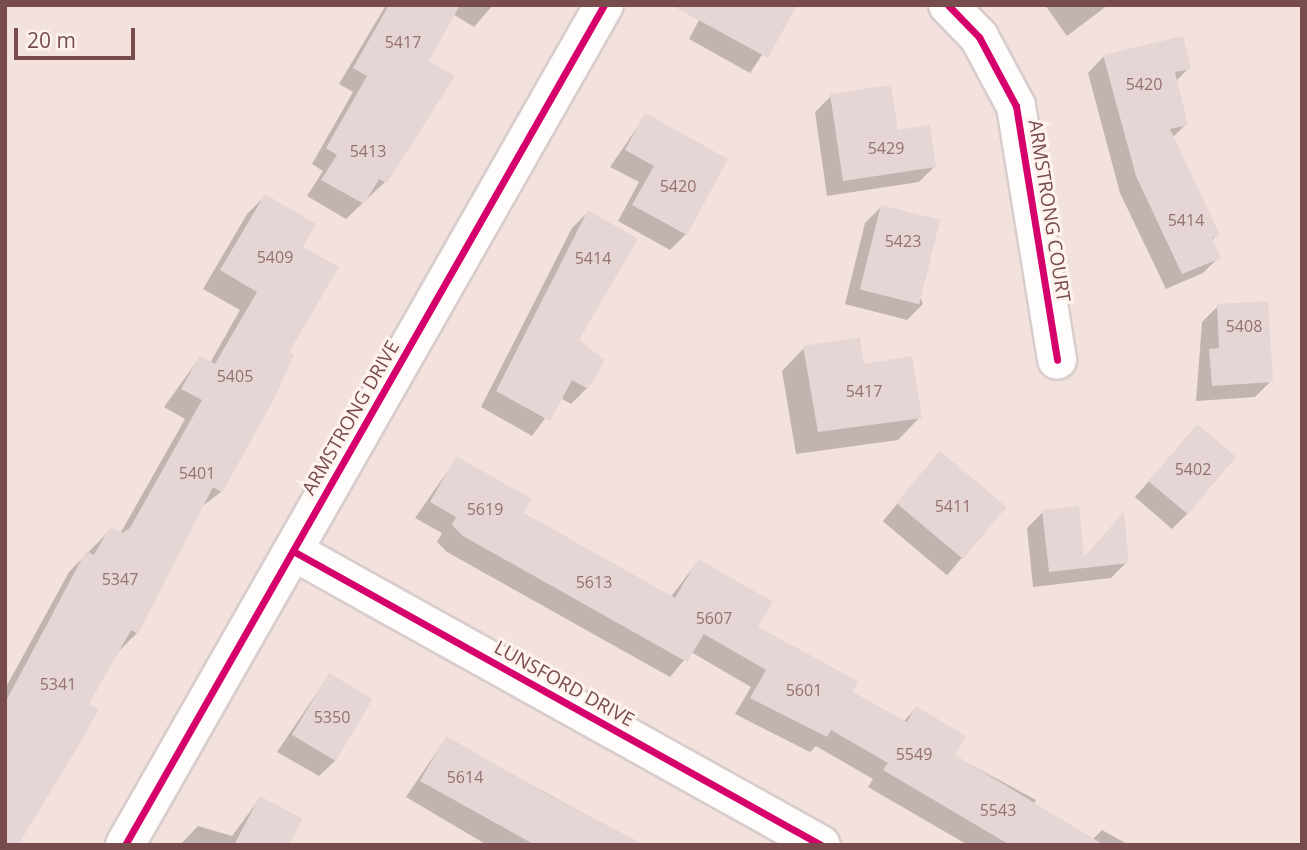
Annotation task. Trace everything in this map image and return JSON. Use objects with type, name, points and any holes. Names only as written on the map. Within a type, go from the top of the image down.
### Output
[{"type":"street","name":"ARMSTRONG DRIVE","points":[[125,845],[604,5]]},
{"type":"street","name":"ARMSTRONG COURT","points":[[948,5],[979,37],[1016,106],[1057,360]]},
{"type":"street","name":"LUNSFORD DRIVE","points":[[293,551],[821,845]]},
{"type":"shaded area","points":[[5,5],[1302,5],[1302,845],[5,845]]},
{"type":"building","points":[[389,5],[460,5],[429,61],[455,76],[387,183],[379,179],[364,204],[321,180],[337,155],[326,148],[367,76],[353,68]]},
{"type":"building","points":[[671,5],[797,5],[768,58]]},
{"type":"building","points":[[1183,36],[1191,69],[1175,72],[1188,125],[1170,129],[1220,235],[1212,238],[1221,258],[1182,274],[1136,176],[1103,55]]},
{"type":"building","points":[[891,85],[898,130],[930,125],[936,167],[843,181],[830,94]]},
{"type":"building","points":[[645,113],[728,159],[687,235],[632,205],[654,166],[625,150]]},
{"type":"building","points":[[265,194],[316,224],[303,247],[339,267],[289,352],[294,355],[275,397],[222,493],[213,487],[138,634],[131,630],[89,704],[99,709],[80,743],[18,845],[5,845],[5,703],[86,551],[94,555],[110,527],[122,533],[130,528],[202,400],[181,389],[200,355],[215,364],[257,292],[220,270]]},
{"type":"building","points":[[881,205],[940,220],[919,304],[860,289]]},
{"type":"building","points":[[588,210],[638,239],[579,340],[605,360],[588,389],[572,380],[550,421],[496,391]]},
{"type":"building","points":[[1268,301],[1273,382],[1212,386],[1209,349],[1219,348],[1217,304]]},
{"type":"building","points":[[860,337],[864,364],[912,356],[922,418],[818,432],[803,346]]},
{"type":"building","points":[[1197,424],[1236,457],[1188,514],[1149,481]]},
{"type":"building","points":[[940,451],[1007,507],[963,559],[896,503]]},
{"type":"building","points":[[456,456],[532,499],[524,513],[675,598],[698,559],[773,602],[758,627],[858,681],[853,692],[907,722],[916,706],[966,736],[955,755],[1104,845],[1010,845],[883,770],[888,763],[831,730],[827,737],[750,698],[766,670],[704,634],[687,662],[463,536],[452,525],[456,517],[430,502]]},
{"type":"building","points":[[1079,506],[1084,558],[1124,511],[1129,563],[1049,572],[1042,510]]},
{"type":"building","points":[[329,673],[373,699],[336,761],[292,735]]},
{"type":"building","points":[[446,736],[549,795],[645,845],[535,845],[420,781]]},
{"type":"building","points":[[260,796],[303,819],[289,845],[234,845]]},
{"type":"cycle path","points":[[125,845],[604,5]]},
{"type":"cycle path","points":[[948,5],[979,37],[1016,106],[1057,360]]},
{"type":"cycle path","points":[[293,551],[821,845]]}]
